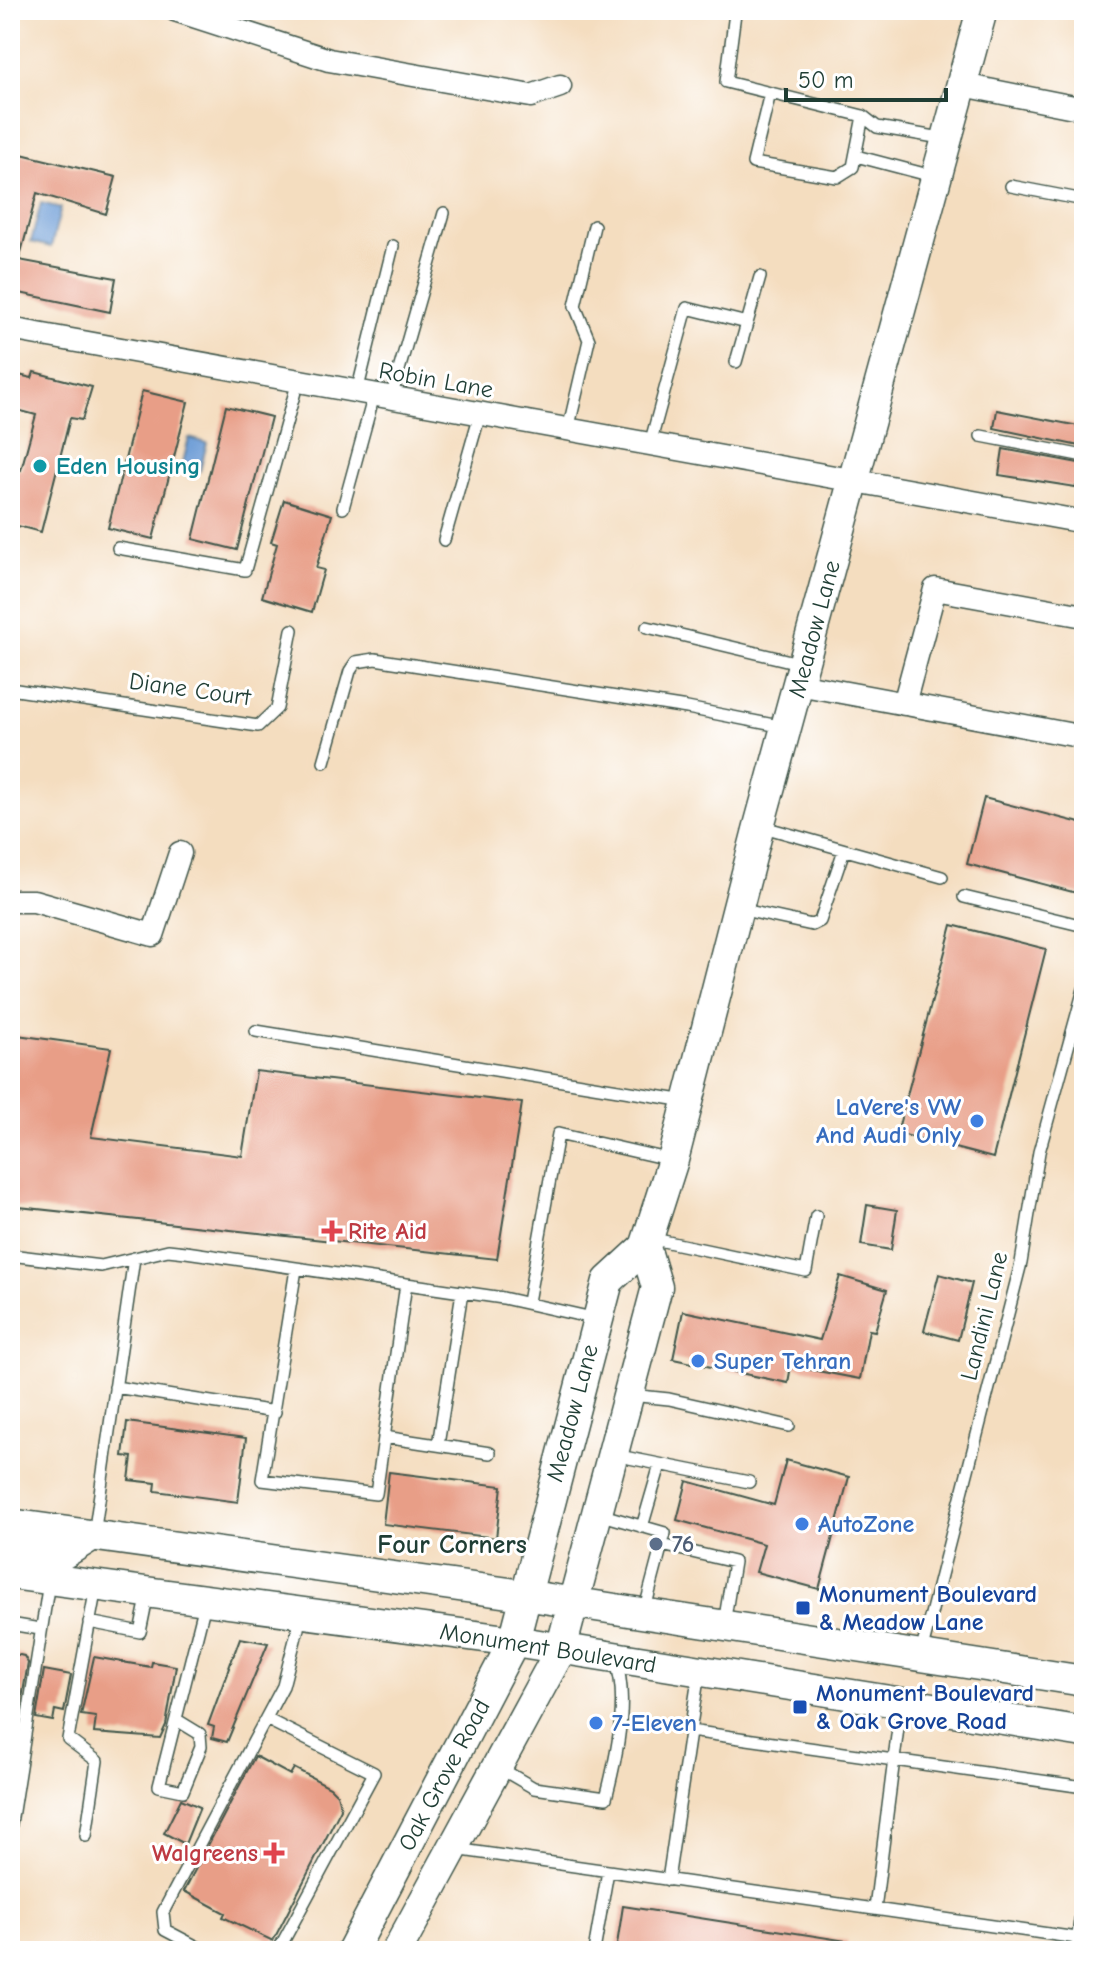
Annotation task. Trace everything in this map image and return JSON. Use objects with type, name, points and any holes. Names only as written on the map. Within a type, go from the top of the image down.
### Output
[{"type":"main road","name":"Meadow Lane","points":[[524,1595],[608,1281],[647,1243],[673,1160],[759,826],[982,10]]},
{"type":"main road","name":"Meadow Lane","points":[[575,1604],[657,1287],[647,1243]]},
{"type":"main road","name":"Monument Boulevard","points":[[10,1524],[921,1653],[1084,1681]]},
{"type":"main road","points":[[10,1552],[61,1555],[93,1535]]},
{"type":"main road","name":"Monument Boulevard","points":[[10,1574],[514,1641],[1084,1732]]},
{"type":"main road","name":"Oak Grove Road","points":[[352,1951],[514,1641],[524,1595]]},
{"type":"main road","name":"Oak Grove Road","points":[[397,1951],[561,1649],[575,1604]]},
{"type":"street","points":[[175,10],[329,60],[531,96],[560,86]]},
{"type":"street","points":[[963,85],[1084,109]]},
{"type":"street","name":"Robin Lane","points":[[10,329],[1084,522]]},
{"type":"street","points":[[904,704],[935,589],[1084,616]]},
{"type":"street","points":[[801,674],[904,704],[1084,737]]},
{"type":"street","points":[[10,901],[34,901],[153,935],[180,853]]},
{"type":"lane","points":[[735,13],[726,82],[863,116],[877,127],[948,139]]},
{"type":"lane","points":[[770,93],[753,163],[837,177],[853,167],[863,116]]},
{"type":"lane","points":[[856,156],[938,177]]},
{"type":"lane","points":[[1011,186],[1084,200]]},
{"type":"lane","points":[[343,508],[374,395],[444,213]]},
{"type":"lane","points":[[568,430],[589,340],[575,306],[594,226]]},
{"type":"lane","points":[[374,395],[393,246]]},
{"type":"lane","points":[[736,362],[760,277]]},
{"type":"lane","points":[[650,445],[687,308],[747,323]]},
{"type":"lane","points":[[118,548],[245,570],[298,381]]},
{"type":"lane","points":[[444,540],[480,414]]},
{"type":"lane","points":[[981,436],[1084,456]]},
{"type":"lane","points":[[647,627],[801,674]]},
{"type":"lane","name":"Diane Court","points":[[10,689],[258,726],[277,708],[292,630]]},
{"type":"lane","points":[[324,762],[350,671],[356,662],[375,659],[687,708],[787,728]]},
{"type":"lane","points":[[759,826],[942,877]]},
{"type":"lane","points":[[737,909],[812,925],[820,921],[844,850]]},
{"type":"lane","points":[[964,897],[1084,926]]},
{"type":"lane","name":"Landini Lane","points":[[921,1653],[1021,1263],[1039,1152],[1084,989]]},
{"type":"lane","points":[[256,1031],[688,1102]]},
{"type":"lane","points":[[528,1302],[558,1134],[673,1160]]},
{"type":"lane","points":[[647,1243],[806,1271],[816,1216]]},
{"type":"lane","points":[[10,1255],[101,1266],[168,1250],[528,1302],[597,1320]]},
{"type":"lane","points":[[93,1535],[134,1258]]},
{"type":"lane","points":[[296,1269],[262,1480],[376,1494],[406,1284]]},
{"type":"lane","points":[[438,1445],[462,1292]]},
{"type":"lane","points":[[115,1387],[275,1412]]},
{"type":"lane","points":[[629,1395],[669,1399],[789,1426]]},
{"type":"lane","points":[[384,1437],[490,1453]]},
{"type":"lane","points":[[614,1455],[749,1482]]},
{"type":"lane","points":[[642,1527],[660,1465]]},
{"type":"lane","points":[[598,1514],[665,1533],[643,1613]]},
{"type":"lane","points":[[662,1545],[734,1562],[724,1625]]},
{"type":"lane","points":[[10,1830],[49,1579]]},
{"type":"lane","points":[[86,1836],[97,1761],[68,1739],[96,1585]]},
{"type":"lane","points":[[89,1622],[140,1632],[148,1592]]},
{"type":"lane","points":[[177,1720],[200,1734],[201,1747],[183,1791],[159,1786],[206,1600]]},
{"type":"lane","points":[[205,1951],[165,1930],[163,1912],[283,1686],[302,1613]]},
{"type":"lane","points":[[10,1624],[40,1629]]},
{"type":"lane","points":[[498,1767],[534,1788],[606,1798],[623,1697],[622,1678],[614,1658]]},
{"type":"lane","points":[[668,1880],[699,1671]]},
{"type":"lane","points":[[875,1909],[901,1703]]},
{"type":"lane","points":[[266,1719],[374,1773],[278,1951]]},
{"type":"lane","points":[[690,1731],[1084,1787]]},
{"type":"lane","points":[[453,1848],[875,1909],[1079,1943],[1084,1898]]},
{"type":"lane","points":[[594,1951],[608,1871]]},
{"type":"water","points":[[41,203],[61,208],[51,247],[31,242]]},
{"type":"water","points":[[189,438],[207,443],[200,471],[182,466]]},
{"type":"building","points":[[13,152],[116,177],[106,214],[37,193],[19,260],[116,278],[110,312],[10,291]]},
{"type":"building","name":"Eden Housing","points":[[34,372],[92,387],[82,420],[70,418],[41,532],[10,524],[10,467],[21,470],[36,415],[10,408],[10,373],[32,378]]},
{"type":"building","points":[[142,391],[188,402],[153,539],[108,528]]},
{"type":"building","points":[[226,406],[271,417],[237,550],[193,539]]},
{"type":"building","points":[[997,410],[1084,427],[1084,447],[994,428]]},
{"type":"building","points":[[1003,449],[1084,464],[1082,488],[999,475]]},
{"type":"building","points":[[284,500],[332,515],[316,568],[324,570],[312,612],[262,597],[277,544],[271,542]]},
{"type":"building","points":[[984,798],[1084,824],[1084,895],[967,864]]},
{"type":"building","points":[[952,925],[1046,949],[993,1158],[897,1133]]},
{"type":"building","points":[[10,1034],[111,1048],[91,1137],[242,1156],[256,1071],[522,1103],[497,1259],[10,1206]]},
{"type":"building","points":[[867,1205],[897,1210],[891,1250],[861,1245]]},
{"type":"building","points":[[939,1274],[972,1283],[958,1340],[924,1331]]},
{"type":"building","points":[[840,1276],[887,1290],[875,1331],[869,1330],[860,1379],[791,1366],[788,1383],[673,1359],[683,1311],[820,1340]]},
{"type":"building","points":[[127,1422],[246,1438],[238,1502],[155,1491],[156,1483],[129,1480],[132,1457],[123,1456]]},
{"type":"building","name":"AutoZone","points":[[786,1460],[849,1477],[819,1589],[756,1572],[764,1544],[677,1520],[687,1481],[774,1505]]},
{"type":"building","points":[[389,1472],[502,1486],[496,1538],[383,1524]]},
{"type":"building","points":[[240,1638],[268,1643],[227,1742],[212,1738],[214,1727],[208,1725]]},
{"type":"building","points":[[10,1653],[24,1656],[28,1663],[19,1716],[10,1714]]},
{"type":"building","points":[[94,1657],[151,1667],[152,1662],[176,1666],[166,1725],[160,1738],[94,1733],[96,1717],[81,1715]]},
{"type":"building","points":[[44,1670],[71,1675],[64,1712],[55,1710],[53,1721],[36,1718]]},
{"type":"building","points":[[255,1756],[290,1775],[294,1768],[330,1787],[337,1794],[341,1809],[273,1941],[223,1917],[225,1913],[184,1891]]},
{"type":"building","points":[[181,1799],[200,1807],[185,1844],[164,1833]]},
{"type":"building","points":[[623,1906],[847,1941],[846,1951],[616,1951]]},
{"type":"place","name":"Eden Housing","points":[[40,466]]},
{"type":"place","name":"LaVere's VW And Audi Only","points":[[977,1121]]},
{"type":"place","name":"Rite Aid","points":[[332,1231]]},
{"type":"place","name":"Super Tehran","points":[[698,1361]]},
{"type":"place","name":"AutoZone","points":[[802,1524]]},
{"type":"place","name":"76","points":[[656,1544]]},
{"type":"place","name":"Monument Boulevard & Meadow Lane","points":[[803,1608]]},
{"type":"place","name":"Monument Boulevard & Oak Grove Road","points":[[800,1707]]},
{"type":"place","name":"7-Eleven","points":[[596,1723]]},
{"type":"place","name":"Walgreens","points":[[274,1853]]},
{"type":"district","name":"Four Corners","points":[[452,1545]]}]
